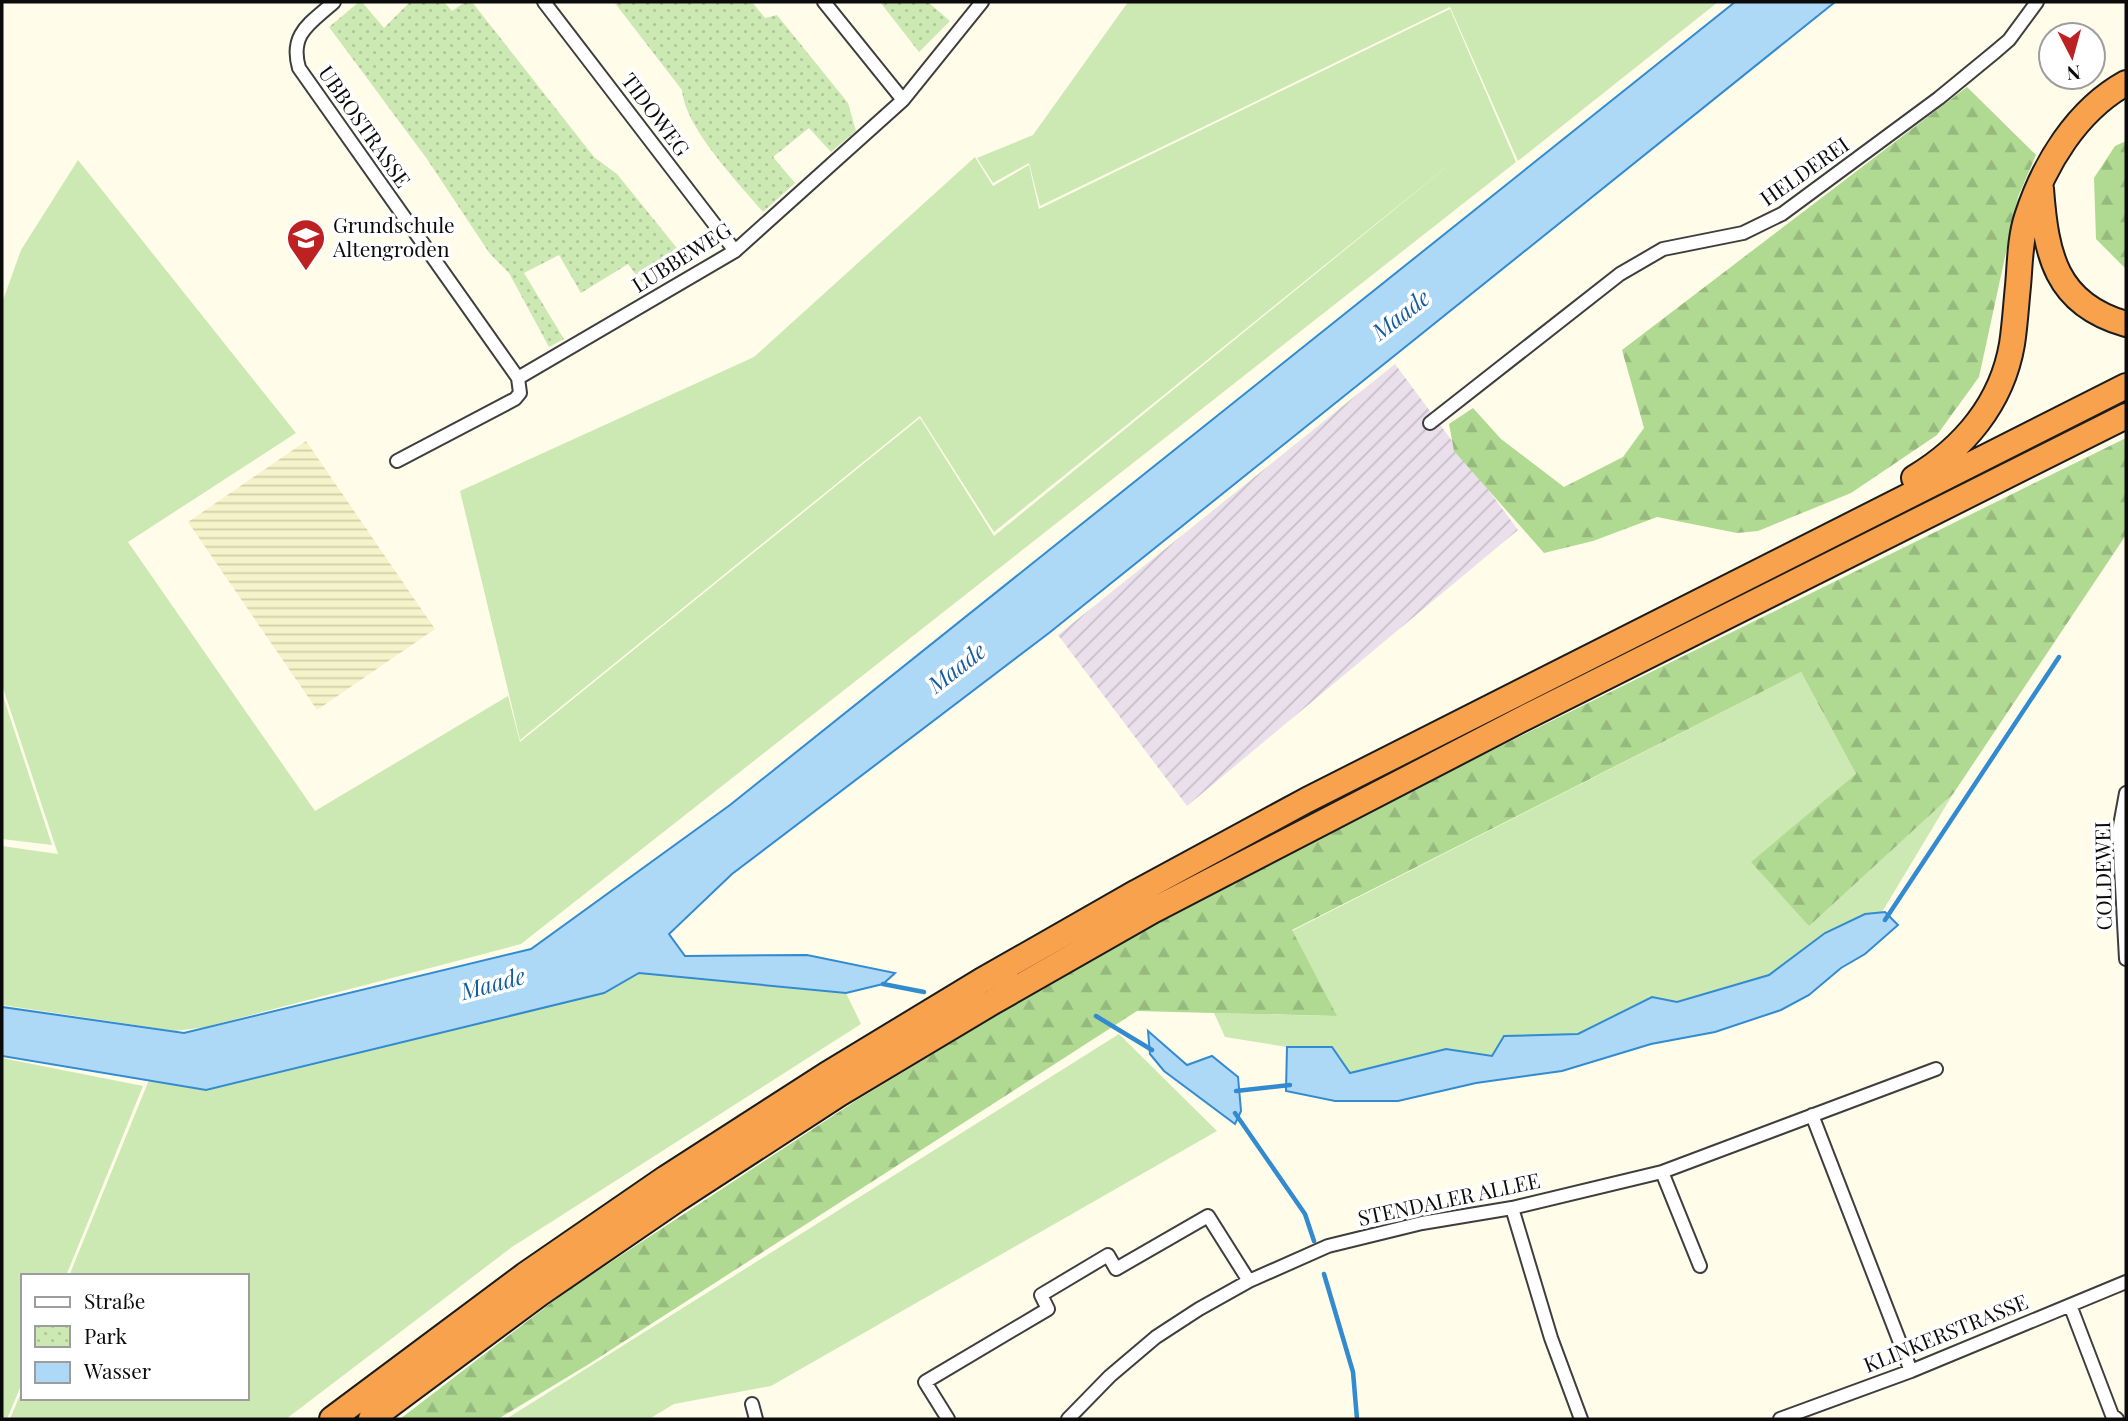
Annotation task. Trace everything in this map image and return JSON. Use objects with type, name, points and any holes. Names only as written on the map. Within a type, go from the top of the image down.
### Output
[{"type":"highway","points":[[1864,520],[1881,497],[1940,462],[1967,437],[1983,417],[1996,394],[2012,345],[2026,218],[2057,153],[2074,126],[2096,104],[2126,83]]},
{"type":"highway","points":[[2040,186],[2044,232],[2049,253],[2059,275],[2072,292],[2092,309],[2126,324]]},
{"type":"highway","points":[[332,1419],[525,1275],[666,1178],[826,1075],[981,981],[1307,800],[2126,386]]},
{"type":"highway","points":[[371,1419],[528,1302],[688,1192],[839,1094],[1048,970],[1152,911],[1528,716],[2126,416]]},
{"type":"street","name":"UBBOSTRASSE","points":[[334,2],[299,35],[295,54],[299,68],[518,378]]},
{"type":"street","name":"TIDOWEG","points":[[544,2],[735,251]]},
{"type":"street","points":[[824,2],[903,100]]},
{"type":"street","name":"LUBBEWEG","points":[[518,378],[735,251],[903,100],[982,2]]},
{"type":"street","name":"HELDEREI","points":[[1430,423],[1620,274],[1663,249],[1743,233],[1783,214],[1939,98],[1995,52],[2009,40],[2037,2]]},
{"type":"street","points":[[397,461],[515,399],[520,393],[518,378]]},
{"type":"street","name":"COLDEWEI","points":[[2126,793],[2119,831],[2126,959]]},
{"type":"street","name":"STENDALER ALLEE","points":[[1068,1419],[1110,1376],[1156,1337],[1249,1281],[1328,1246],[1422,1223],[1512,1208],[1662,1172],[1936,1069]]},
{"type":"street","points":[[1812,1115],[1911,1371]]},
{"type":"street","points":[[1662,1172],[1700,1266]]},
{"type":"street","points":[[1512,1208],[1551,1338],[1581,1419]]},
{"type":"street","points":[[948,1419],[925,1382],[1048,1309],[1041,1296],[1108,1255],[1116,1269],[1208,1216],[1249,1281]]},
{"type":"street","name":"KLINKERSTRASSE","points":[[1780,1419],[1911,1371],[2126,1282]]},
{"type":"street","points":[[2070,1305],[2112,1415],[2117,1419]]},
{"type":"street","points":[[752,1404],[756,1419]]},
{"type":"shaded area","points":[[1395,364],[1518,530],[1187,806],[1058,635]]},
{"type":"shaded area","points":[[306,441],[435,629],[317,710],[188,522]]},
{"type":"green space","points":[[362,2],[384,28],[410,2],[444,2],[452,11],[465,2],[472,2],[594,157],[617,174],[689,263],[647,289],[628,264],[581,293],[559,255],[524,273],[564,339],[549,347],[509,273],[490,254],[427,159],[329,27]]},
{"type":"green space","points":[[614,2],[752,2],[765,18],[777,15],[848,103],[856,131],[831,152],[809,128],[773,157],[795,183],[763,212],[702,137],[685,105],[682,90]]},
{"type":"green space","points":[[880,2],[928,2],[950,21],[919,52]]},
{"type":"green space","points":[[1128,2],[1718,2],[1518,161],[1450,7],[1040,206],[1029,163],[993,183],[977,158],[1033,135]]},
{"type":"green space","points":[[1450,9],[1516,162],[521,944],[206,1027],[175,1031],[2,1005],[2,846],[58,854],[2,685],[2,303],[21,250],[78,160],[296,433],[128,542],[315,811],[508,696],[520,742],[920,418],[994,536],[1460,156],[994,532],[920,416],[520,740],[460,491],[754,357],[975,157],[993,186],[1029,165],[1039,209]]},
{"type":"green space","points":[[1967,87],[2036,155],[2018,197],[1979,377],[1937,435],[1851,493],[1758,531],[1737,533],[1657,517],[1593,541],[1544,553],[1454,451],[1449,424],[1473,408],[1501,439],[1564,487],[1623,457],[1644,428],[1622,350]]},
{"type":"green space","points":[[2126,141],[2126,269],[2096,239],[2094,178],[2115,146]]},
{"type":"green space","points":[[2126,438],[2126,535],[1953,794],[1809,926],[1751,862],[1856,774],[1801,672],[1292,930],[1337,1016],[1137,1011],[589,1364],[498,1419],[400,1419],[564,1293],[857,1100],[1184,902]]},
{"type":"green space","points":[[1801,672],[1856,774],[1808,926],[1953,794],[1882,912],[1865,914],[1825,933],[1769,975],[1677,1002],[1652,997],[1578,1034],[1505,1036],[1493,1056],[1446,1049],[1350,1073],[1332,1047],[1287,1047],[1225,1037],[1214,1013],[1336,1016],[1292,931]]},
{"type":"green space","points":[[2,693],[52,845],[2,839]]},
{"type":"green space","points":[[639,973],[846,993],[861,1024],[512,1247],[286,1419],[10,1419],[21,1393],[21,1400],[248,1400],[248,1274],[70,1274],[149,1080],[206,1090],[604,993]]},
{"type":"green space","points":[[1119,1034],[1217,1131],[771,1386],[674,1404],[649,1419],[506,1419]]},
{"type":"green space","points":[[2,1058],[143,1086],[67,1274],[21,1274],[21,1386],[7,1419],[2,1419]]},
{"type":"water","name":"Maade","points":[[1735,2],[1835,2],[1049,633],[732,874],[669,934],[685,956],[807,955],[895,973],[883,984],[846,993],[639,973],[604,993],[206,1090],[2,1056],[2,1007],[184,1033],[531,949],[730,805]]},
{"type":"water","points":[[1885,912],[1898,925],[1865,954],[1841,968],[1809,995],[1781,1010],[1715,1032],[1651,1044],[1562,1071],[1476,1083],[1398,1101],[1335,1101],[1286,1091],[1287,1047],[1332,1047],[1350,1073],[1446,1049],[1492,1056],[1504,1036],[1578,1034],[1652,997],[1677,1002],[1769,975],[1825,933],[1865,914]]},
{"type":"water","points":[[1148,1031],[1187,1065],[1212,1056],[1238,1077],[1241,1111],[1235,1124],[1164,1071],[1150,1054]]},
{"type":"waterway","points":[[1885,920],[2059,657]]},
{"type":"waterway","points":[[883,984],[924,992]]},
{"type":"waterway","points":[[1096,1016],[1152,1050]]},
{"type":"waterway","points":[[1236,1091],[1290,1085]]},
{"type":"waterway","points":[[1235,1113],[1305,1214],[1314,1241]]},
{"type":"waterway","points":[[1324,1274],[1353,1372],[1357,1419]]},
{"type":"place","name":"Grundschule Altengroden","points":[[306,272]]}]
